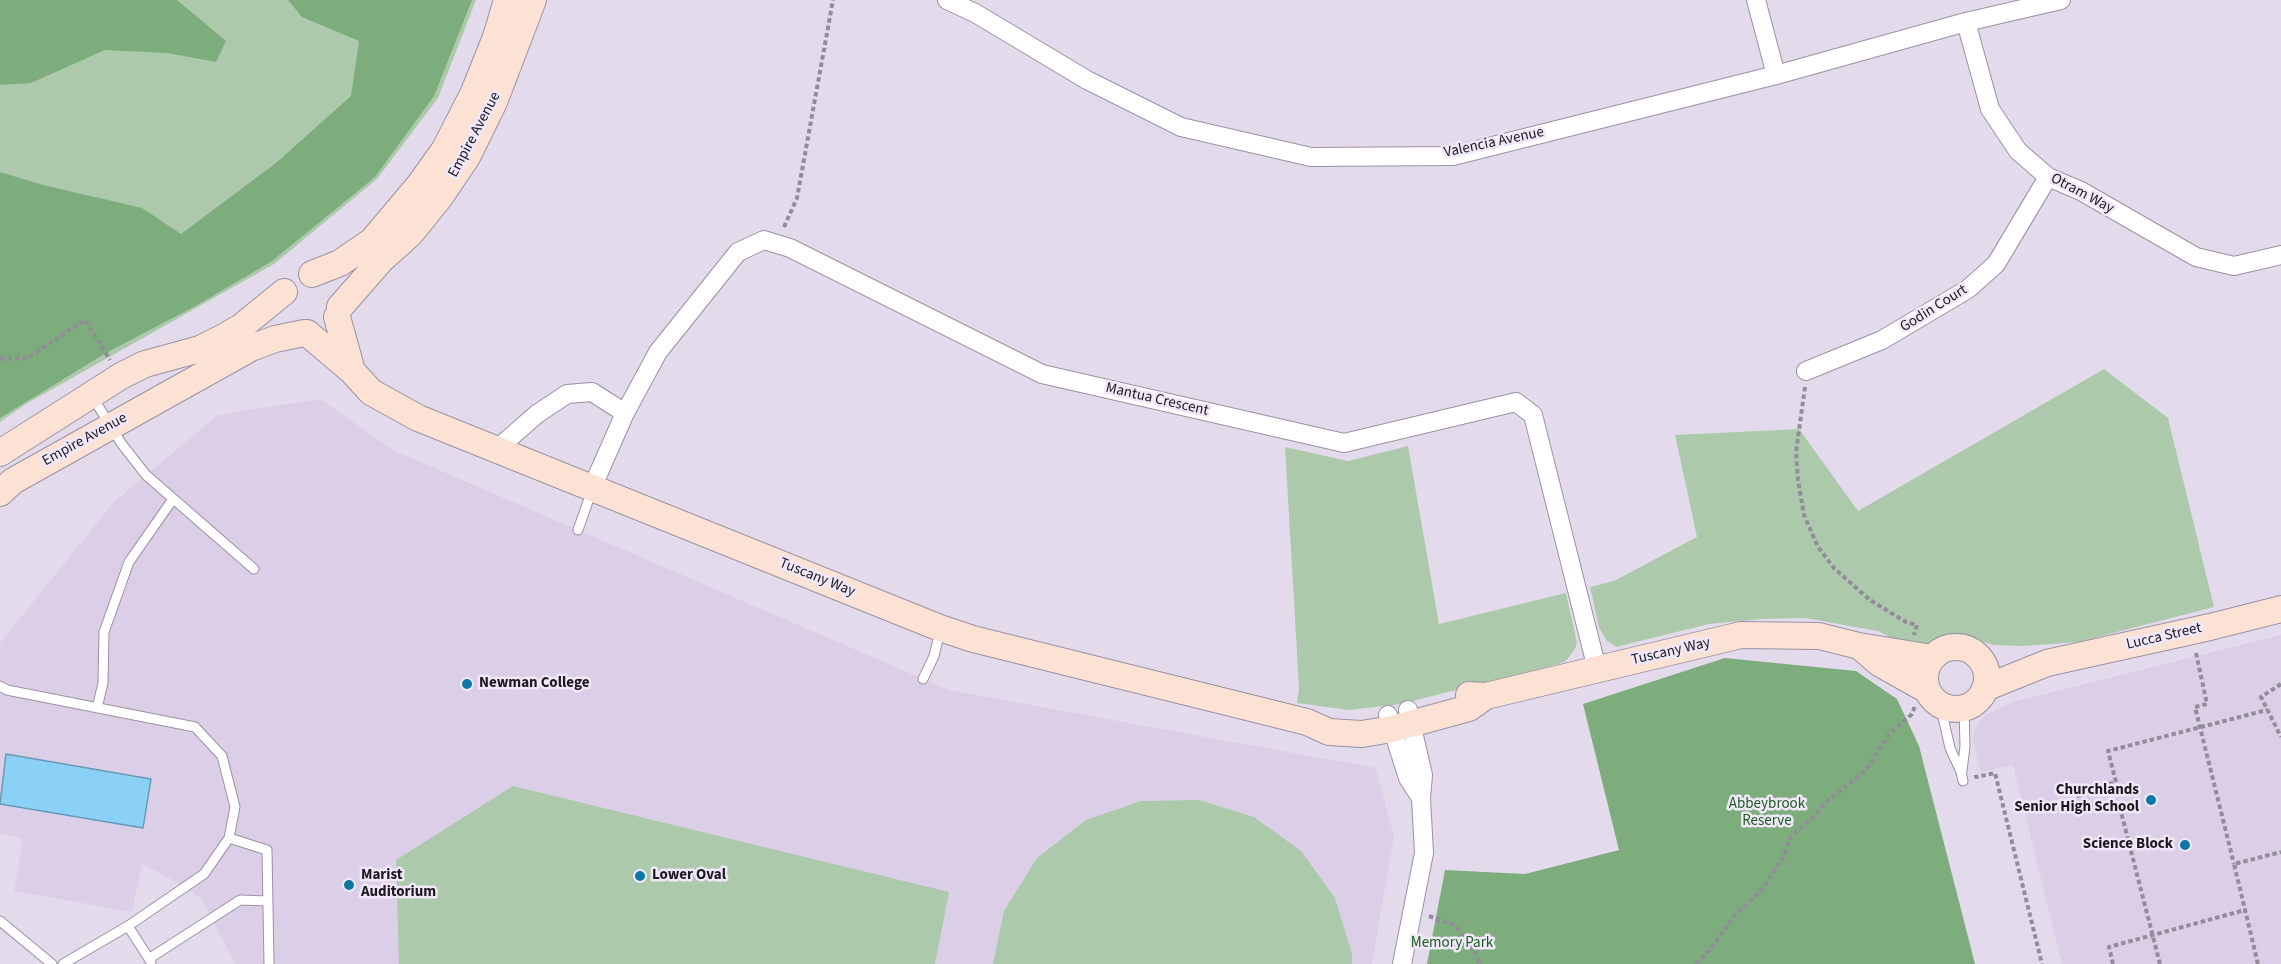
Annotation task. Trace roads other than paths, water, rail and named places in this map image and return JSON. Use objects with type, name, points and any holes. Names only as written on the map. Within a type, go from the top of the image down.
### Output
[{"type":"street","name":"Empire Avenue","points":[[312,274],[340,263],[372,241],[420,184],[445,149],[474,92],[496,37],[507,0]]},
{"type":"street","name":"Empire Avenue","points":[[339,312],[382,259],[410,234],[440,197],[467,157],[494,102],[533,0]]},
{"type":"street","name":"Valencia Avenue","points":[[947,0],[975,13],[1087,80],[1181,127],[1311,157],[1453,156],[1776,75],[1966,22],[2061,0]]},
{"type":"street","points":[[1756,0],[1776,75]]},
{"type":"street","name":"Otram Way","points":[[1966,22],[1990,109],[2018,151],[2048,177],[2081,191],[2196,257],[2234,266],[2281,255]]},
{"type":"street","name":"Godin Court","points":[[1806,371],[1882,340],[1968,289],[1996,264],[2048,177]]},
{"type":"street","name":"Mantua Crescent","points":[[592,488],[626,413],[658,352],[738,252],[764,240],[790,248],[1042,374],[1344,443],[1516,402],[1533,415],[1597,669]]},
{"type":"street","points":[[0,453],[121,376],[145,364],[200,349],[241,327],[284,292],[295,279],[312,274],[322,276],[336,288],[339,312],[330,327],[319,332],[306,333],[292,327],[285,317],[282,304],[284,292]]},
{"type":"street","name":"Tuscany Way","points":[[339,312],[352,371]]},
{"type":"street","name":"Empire Avenue","points":[[0,493],[13,481],[251,348],[275,339],[306,333]]},
{"type":"street","name":"Tuscany Way","points":[[306,333],[352,371],[371,392],[409,413],[940,628],[1020,651],[1307,722],[1329,732],[1362,734],[1400,719],[1469,708],[1486,696],[1741,635],[1819,636],[1919,657]]},
{"type":"street","points":[[497,449],[537,414],[567,394],[592,392],[626,413]]},
{"type":"street","name":"Lucca Street","points":[[1985,687],[2047,663],[2281,609]]},
{"type":"street","name":"Tuscany Way","points":[[1859,646],[1879,663],[1937,701]]},
{"type":"street","points":[[1952,647],[1963,648],[1980,658],[1987,677],[1985,687],[1974,703],[1937,701],[1919,657],[1952,647]]},
{"type":"street","name":"Lucca Street","points":[[1980,658],[2047,663]]},
{"type":"street","points":[[1400,719],[1423,775],[1421,798],[1424,853],[1402,964]]},
{"type":"lane","points":[[92,396],[146,476],[255,569]]},
{"type":"lane","points":[[578,530],[592,488]]},
{"type":"lane","points":[[97,708],[103,683],[104,632],[129,562],[173,499]]},
{"type":"lane","points":[[923,679],[934,656],[940,628]]},
{"type":"lane","points":[[0,687],[195,727],[222,756],[235,807],[229,838],[204,874],[128,926],[63,964]]},
{"type":"lane","points":[[1937,701],[1965,746],[1962,777],[1950,748],[1937,701]]},
{"type":"lane","points":[[229,838],[267,850],[269,964]]},
{"type":"lane","points":[[128,926],[151,961],[240,900],[268,901]]},
{"type":"lane","points":[[0,921],[52,964]]},
{"type":"water","points":[[6,754],[151,779],[143,828],[0,804]]},
{"type":"place","name":"Newman College","points":[[467,684]]},
{"type":"place","name":"Churchlands Senior High School","points":[[2151,800]]},
{"type":"place","name":"Science Block","points":[[2185,845]]},
{"type":"place","name":"Lower Oval","points":[[640,876]]},
{"type":"place","name":"Marist Auditorium","points":[[349,885]]},
{"type":"park label","name":"Abbeybrook Reserve","points":[[1767,814]]},
{"type":"park label","name":"Memory Park","points":[[1452,944]]}]
